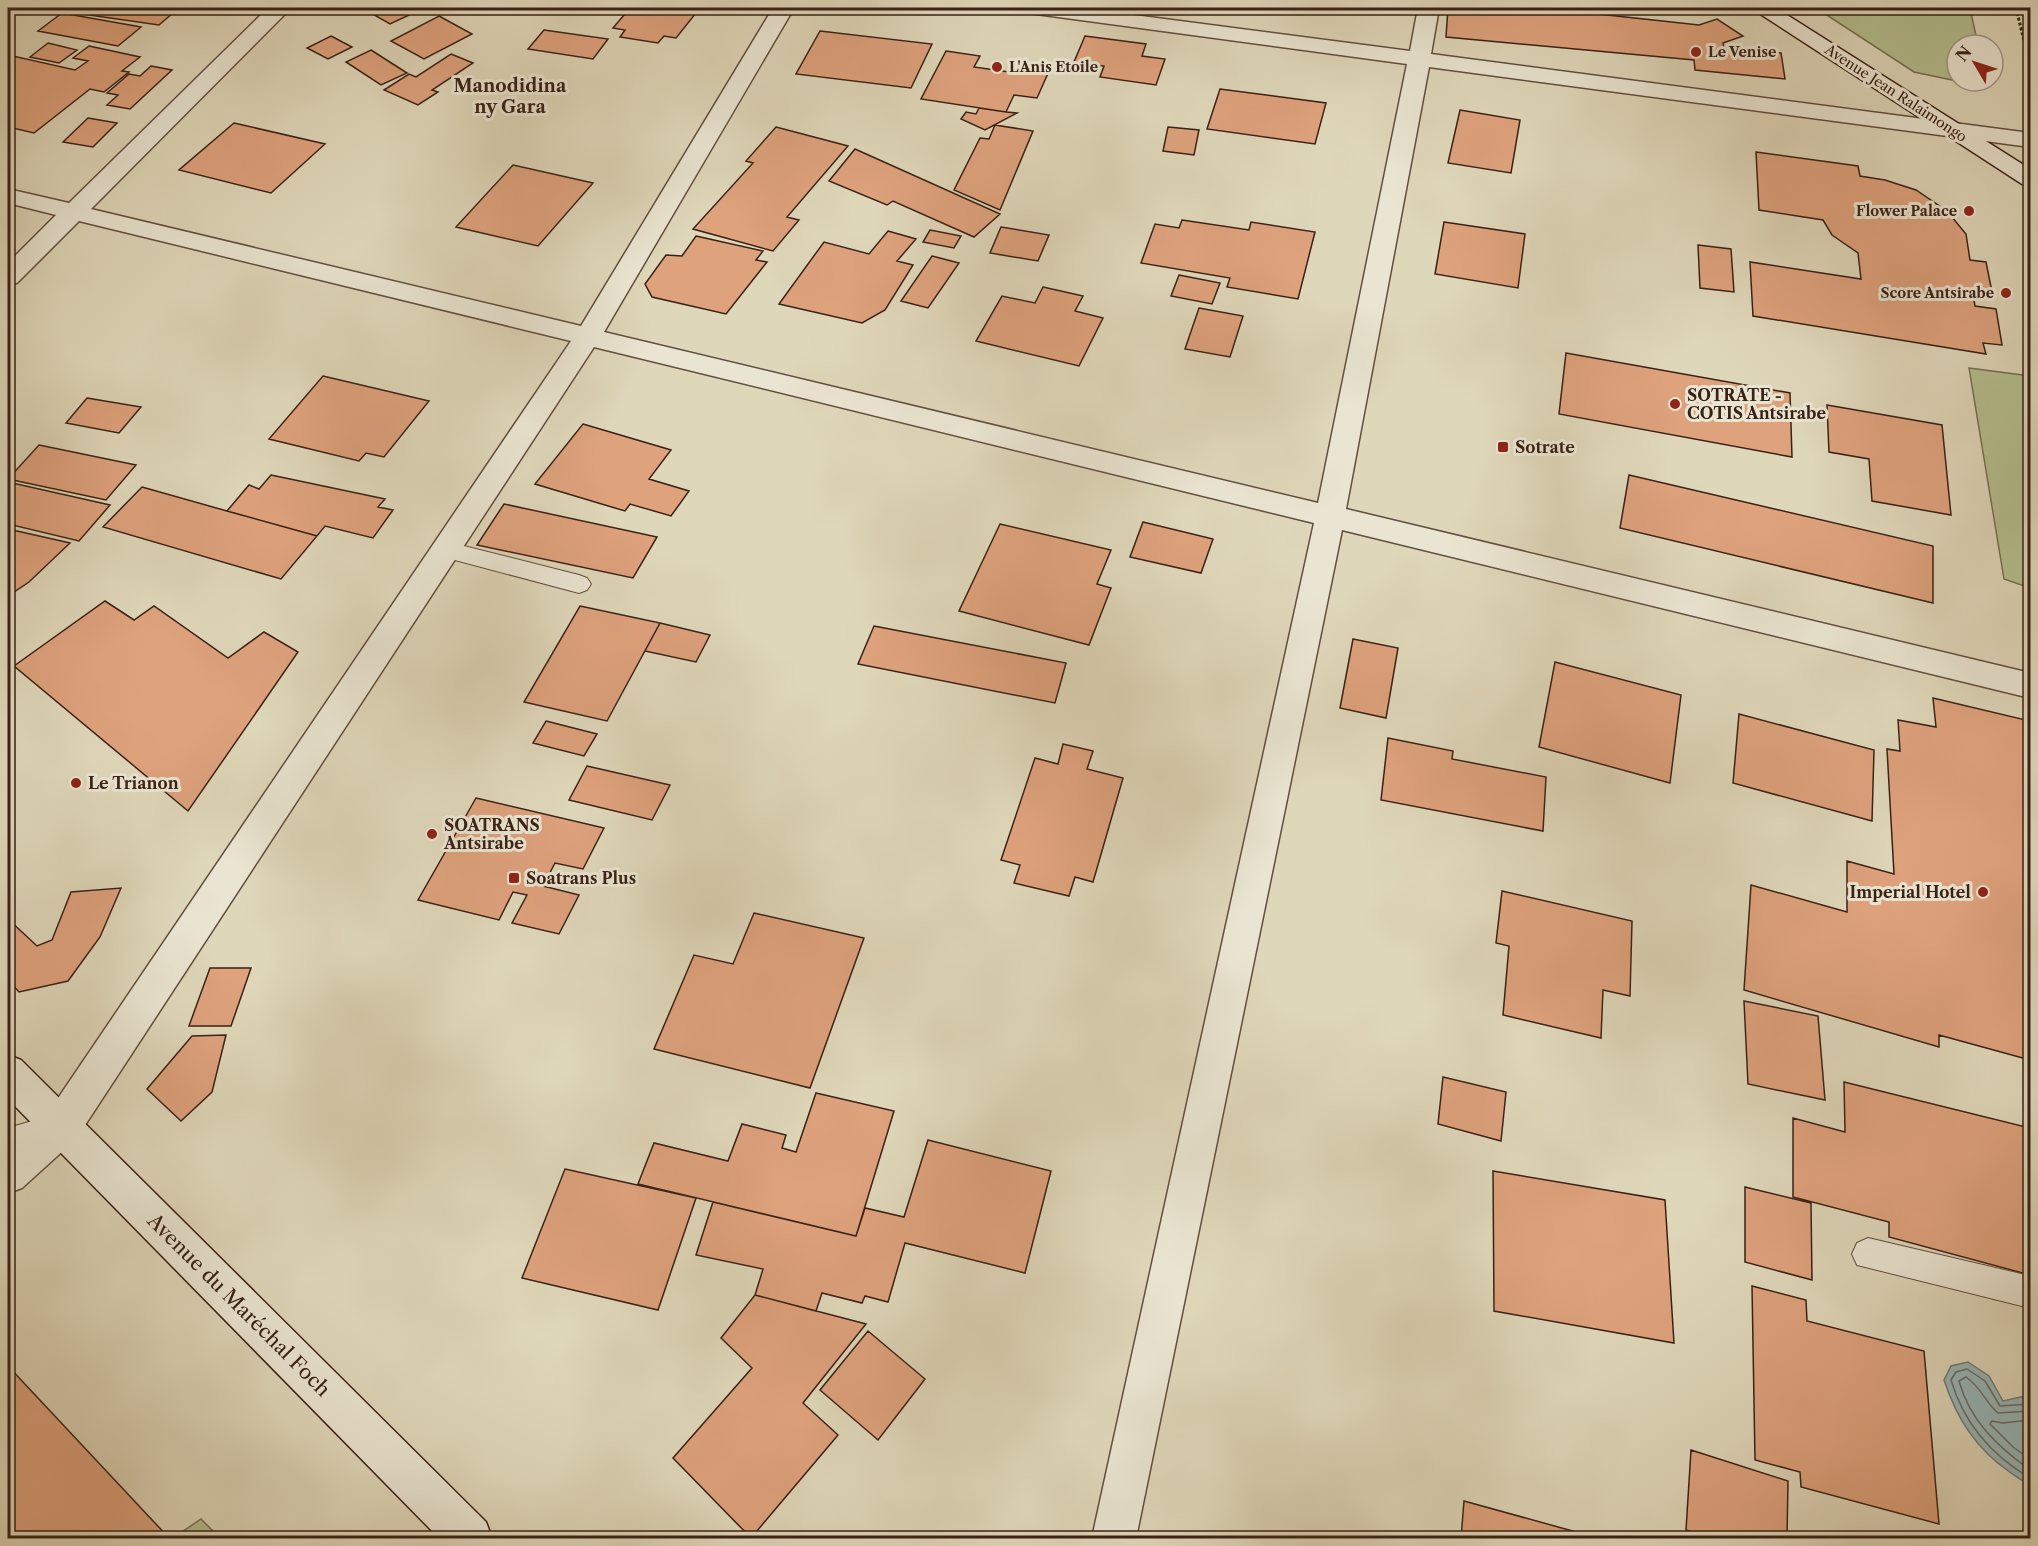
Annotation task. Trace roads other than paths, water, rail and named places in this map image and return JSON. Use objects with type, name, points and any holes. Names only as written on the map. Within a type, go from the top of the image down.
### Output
[{"type":"street","points":[[8,277],[280,8]]},
{"type":"street","points":[[8,1174],[62,1126],[448,550],[588,336],[784,8]]},
{"type":"street","points":[[1036,8],[2031,140]]},
{"type":"street","points":[[1114,1539],[1330,516],[1429,8]]},
{"type":"street","name":"Avenue Jean Ralaimongo","points":[[1761,8],[2031,179]]},
{"type":"street","points":[[8,196],[2031,686]]},
{"type":"street","name":"Avenue du Maréchal Foch","points":[[8,1073],[470,1539]]},
{"type":"lane","points":[[448,550],[579,584]]},
{"type":"lane","points":[[8,1142],[62,1126]]},
{"type":"lane","points":[[1868,1254],[2031,1292]]},
{"type":"water","points":[[1968,1362],[1989,1376],[2003,1401],[2025,1396],[2030,1399],[2030,1484],[2022,1481],[1988,1454],[1969,1432],[1955,1408],[1944,1380],[1951,1366]]},
{"type":"place","name":"Le Venise","points":[[1696,52]]},
{"type":"place","name":"L'Anis Etoile","points":[[997,67]]},
{"type":"place","name":"Flower Palace","points":[[1969,211]]},
{"type":"place","name":"Score Antsirabe","points":[[2006,293]]},
{"type":"place","name":"SOTRATE - COTIS Antsirabe","points":[[1675,404]]},
{"type":"place","name":"Sotrate","points":[[1503,447]]},
{"type":"place","name":"Le Trianon","points":[[76,783]]},
{"type":"place","name":"SOATRANS Antsirabe","points":[[432,834]]},
{"type":"place","name":"Soatrans Plus","points":[[514,878]]},
{"type":"place","name":"Imperial Hotel","points":[[1983,892]]},
{"type":"district","name":"Manodidina ny Gara","points":[[510,96]]}]
